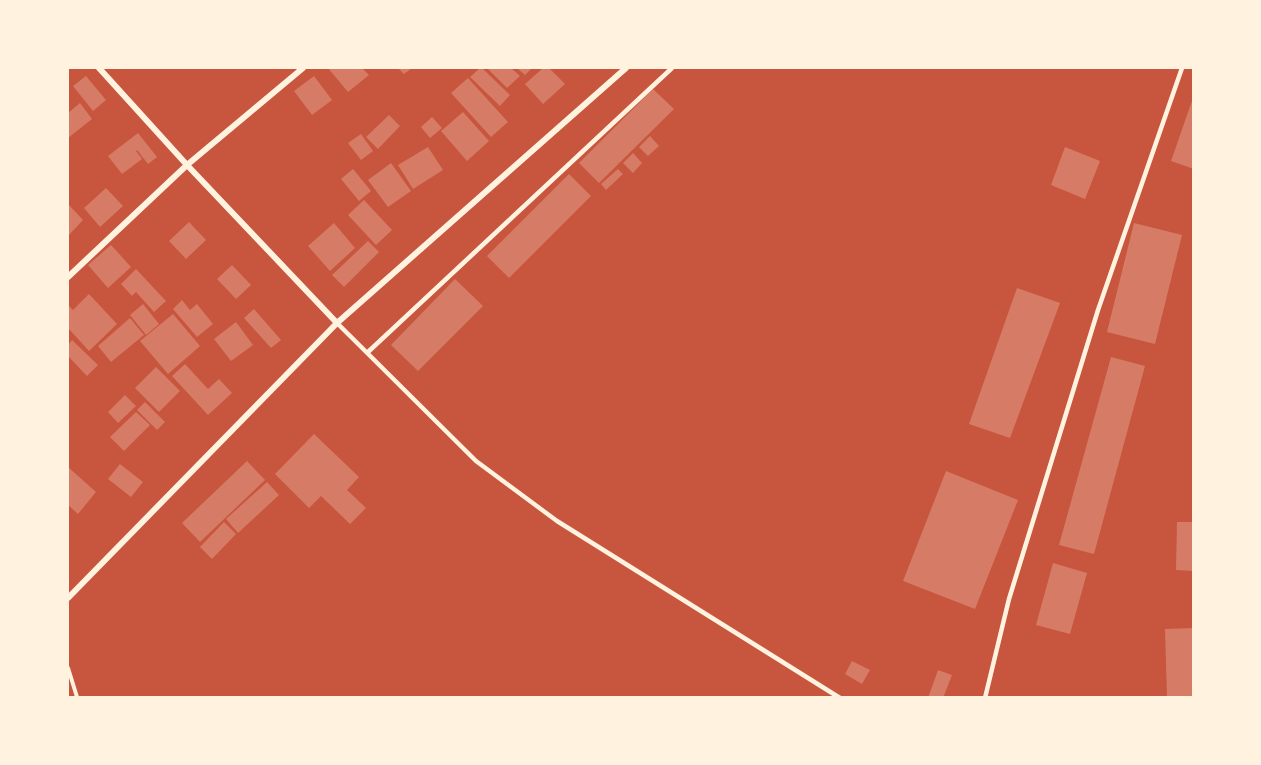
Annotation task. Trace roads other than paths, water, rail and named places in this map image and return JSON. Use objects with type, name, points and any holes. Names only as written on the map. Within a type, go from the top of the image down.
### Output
[{"type":"street","points":[[99,68],[337,323]]},
{"type":"street","points":[[68,277],[188,165],[303,68]]},
{"type":"street","points":[[68,598],[337,323],[626,68]]},
{"type":"lane","points":[[368,352],[672,68]]},
{"type":"lane","points":[[985,698],[1009,599],[1098,310],[1182,68]]},
{"type":"lane","points":[[337,323],[476,461],[557,521],[840,698]]}]
